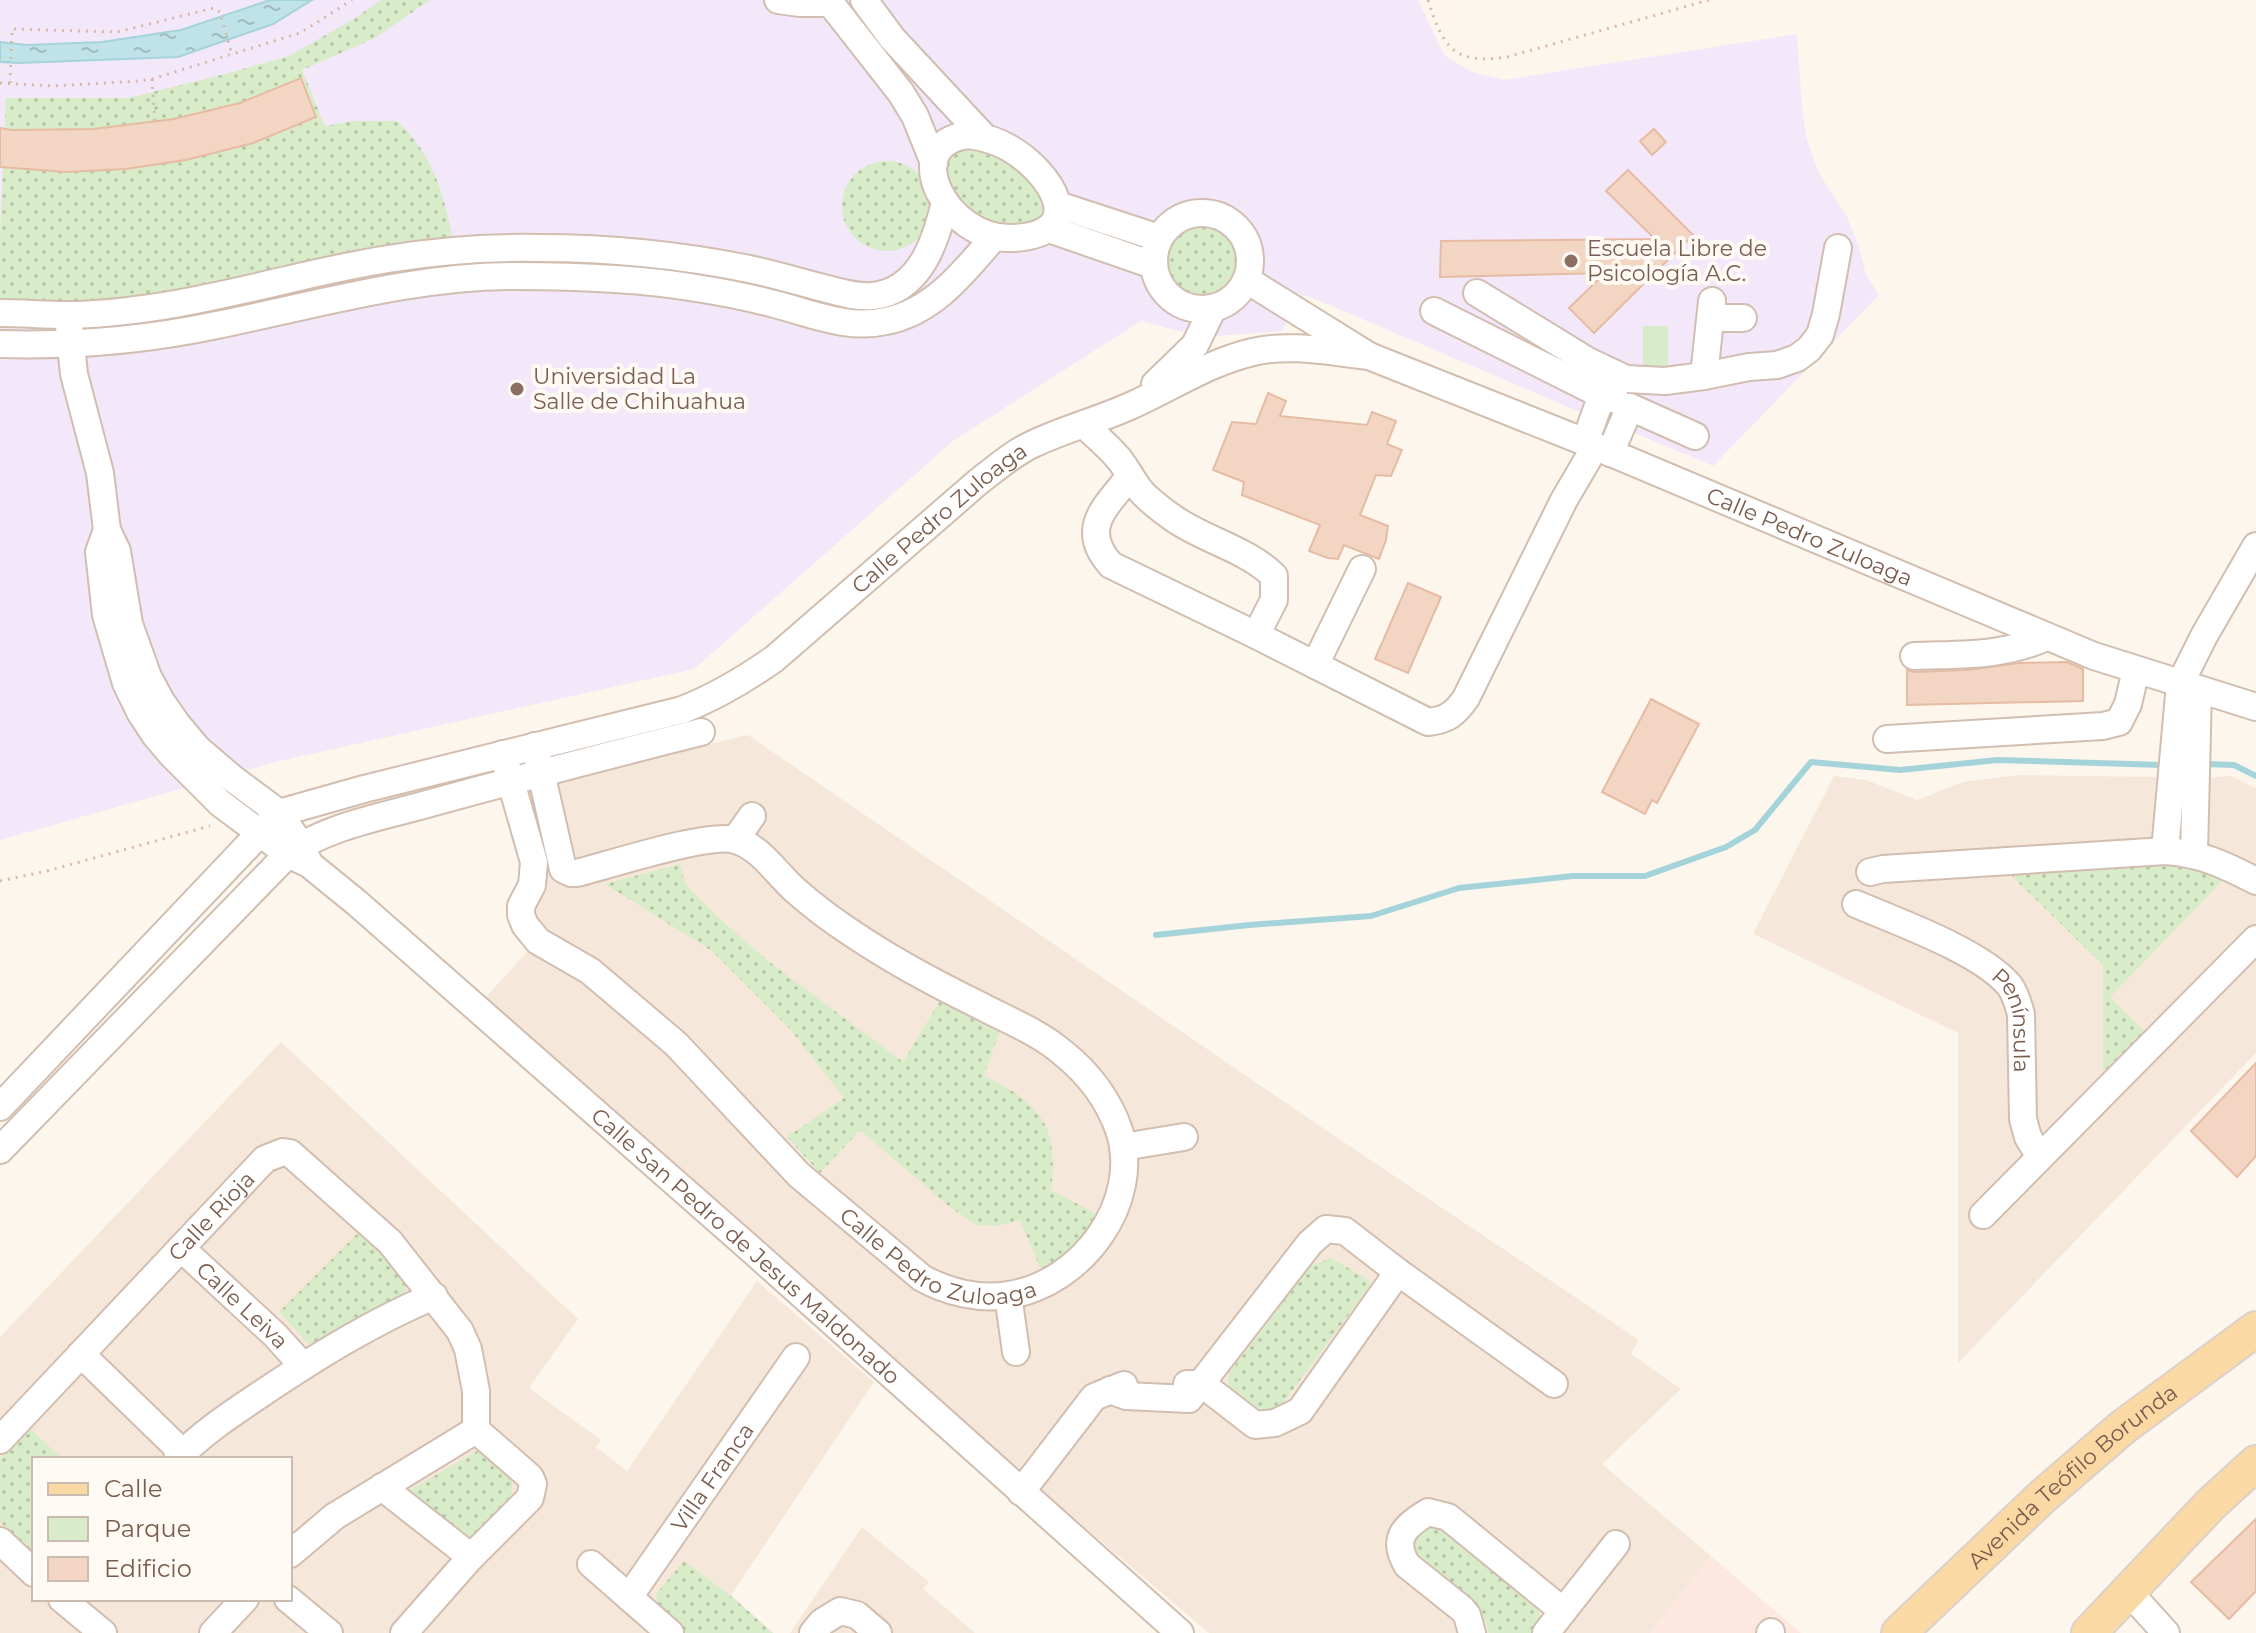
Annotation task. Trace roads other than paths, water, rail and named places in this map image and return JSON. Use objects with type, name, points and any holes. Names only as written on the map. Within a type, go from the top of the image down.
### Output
[{"type":"main road","name":"Avenida Teófilo Borunda","points":[[1899,1633],[2043,1496],[2123,1427],[2256,1329]]},
{"type":"main road","points":[[2097,1630],[2128,1591],[2211,1504],[2256,1463]]},
{"type":"street","points":[[778,0],[800,3],[829,1],[901,93],[915,116],[934,163]]},
{"type":"street","points":[[864,0],[892,38],[984,137]]},
{"type":"street","points":[[1054,217],[1054,193],[1025,160],[1008,147],[984,137],[968,135],[954,137],[937,151],[935,183],[945,202],[963,223],[994,237],[1023,237],[1054,217],[1159,238]]},
{"type":"street","points":[[0,313],[68,315],[163,306],[386,259],[437,252],[539,248],[692,259],[763,272],[850,295],[872,296],[890,292],[913,277],[937,235],[945,202]]},
{"type":"street","points":[[1215,214],[1230,221],[1249,248],[1247,280],[1233,298],[1213,308],[1185,307],[1163,290],[1156,278],[1154,251],[1159,238],[1169,225],[1183,216],[1215,214]]},
{"type":"street","points":[[1054,217],[1153,265]]},
{"type":"street","points":[[0,344],[70,343],[165,335],[403,285],[514,276],[598,278],[697,288],[772,303],[845,323],[867,324],[908,314],[931,301],[957,281],[994,237]]},
{"type":"street","points":[[1130,476],[1096,524],[1096,542],[1111,565],[1428,722],[1448,718],[1458,711],[1466,698],[1564,500],[1596,447],[1619,395],[1665,381],[1777,365],[1797,358],[1820,335],[1838,248]]},
{"type":"street","name":"Calle Pedro Zuloaga","points":[[1247,280],[1369,356],[1596,447],[2047,637],[2136,670],[2256,707]]},
{"type":"street","points":[[1477,293],[1588,361],[1619,395]]},
{"type":"street","points":[[1132,406],[1195,345],[1213,308]]},
{"type":"street","points":[[1704,376],[1712,310],[1743,318]]},
{"type":"street","points":[[1434,311],[1619,395],[1695,436]]},
{"type":"street","points":[[68,315],[78,395],[100,473],[107,530],[117,551],[129,624],[148,677],[177,724],[198,749],[238,783],[250,816]]},
{"type":"street","name":"Calle Pedro Zuloaga","points":[[300,854],[344,828],[510,781],[538,759],[682,710],[727,691],[774,659],[1005,461],[1032,444],[1132,406],[1223,362],[1253,352],[1312,350],[1369,356]]},
{"type":"street","points":[[1084,425],[1106,444],[1142,493],[1174,519],[1236,551],[1274,576],[1274,600],[1256,635]]},
{"type":"street","points":[[107,530],[99,552],[106,615],[115,653],[140,712],[172,755],[250,816]]},
{"type":"street","points":[[2165,851],[2184,773],[2189,687],[2204,636],[2256,546]]},
{"type":"street","points":[[1315,665],[1362,569]]},
{"type":"street","points":[[1914,656],[1999,652],[2047,637]]},
{"type":"street","points":[[1887,739],[2103,726],[2119,722],[2128,704],[2136,670]]},
{"type":"street","name":"Calle Pedro Zuloaga","points":[[250,816],[503,754],[538,759],[701,732]]},
{"type":"street","name":"Calle Pedro Zuloaga","points":[[503,754],[534,862],[534,877],[521,906],[525,925],[538,941],[590,971],[676,1044],[799,1175],[922,1278],[941,1289],[964,1294],[1008,1295],[1050,1280],[1076,1264],[1112,1216],[1122,1190],[1126,1160],[1118,1128],[1085,1071],[1032,1032],[919,973],[853,934],[795,890],[750,847],[735,840]]},
{"type":"street","points":[[538,759],[566,872],[577,873],[705,839],[735,840],[752,816]]},
{"type":"street","points":[[2184,773],[2194,853]]},
{"type":"street","points":[[238,783],[250,816]]},
{"type":"street","points":[[0,1107],[250,816]]},
{"type":"street","name":"Calle San Pedro de Jesus Maldonado","points":[[250,816],[357,903],[766,1262],[1180,1633]]},
{"type":"street","name":"Península","points":[[2040,1157],[2028,1137],[2023,1119],[2021,1014],[2017,998],[1991,969],[1966,954],[1864,908],[1877,870],[2165,851],[2194,853],[2256,881]]},
{"type":"street","points":[[0,1150],[300,854]]},
{"type":"street","points":[[1983,1215],[2256,939]]},
{"type":"street","points":[[1123,1147],[1184,1137]]},
{"type":"street","name":"Calle Rioja","points":[[0,1440],[265,1159],[283,1152],[290,1153],[390,1242],[460,1331],[468,1349],[476,1391],[476,1430]]},
{"type":"street","points":[[1021,1492],[1094,1397],[1110,1390],[1126,1396],[1189,1399],[1310,1243],[1326,1229],[1345,1231],[1554,1384]]},
{"type":"street","name":"Calle Leiva","points":[[181,1248],[275,1335],[303,1366]]},
{"type":"street","points":[[1202,1384],[1255,1425],[1275,1423],[1300,1411],[1398,1272]]},
{"type":"street","points":[[1008,1295],[1016,1352]]},
{"type":"street","points":[[81,1354],[180,1456],[212,1427],[303,1366],[395,1312],[434,1296]]},
{"type":"street","name":"Villa Franca","points":[[629,1597],[796,1357]]},
{"type":"street","points":[[292,1552],[335,1516],[476,1430],[530,1477],[533,1484],[530,1498],[471,1557],[404,1633]]},
{"type":"street","points":[[382,1487],[471,1557]]},
{"type":"street","points":[[1472,1633],[1462,1609],[1407,1565],[1401,1556],[1400,1538],[1404,1531],[1412,1521],[1428,1512],[1448,1517],[1563,1611]]},
{"type":"street","points":[[0,1541],[32,1571]]},
{"type":"street","points":[[1546,1633],[1616,1544]]},
{"type":"street","points":[[591,1564],[670,1633]]},
{"type":"street","points":[[2128,1591],[2166,1633]]},
{"type":"street","points":[[64,1601],[103,1633]]},
{"type":"street","points":[[213,1633],[243,1601]]},
{"type":"street","points":[[290,1601],[329,1633]]},
{"type":"street","points":[[813,1633],[822,1622],[840,1611],[857,1615],[878,1633]]},
{"type":"water","points":[[270,0],[312,0],[273,24],[178,57],[0,62],[0,42],[27,45],[102,42],[181,30]]},
{"type":"waterway","points":[[1156,935],[1371,916],[1459,888],[1573,876],[1645,876],[1726,847],[1755,830],[1811,762],[1900,770],[1997,760],[2162,765]]},
{"type":"waterway","points":[[2205,764],[2234,765],[2256,776]]},
{"type":"place","name":"Escuela Libre de Psicología A.C.","points":[[1571,261]]},
{"type":"place","name":"Universidad La Salle de Chihuahua","points":[[517,389]]}]
